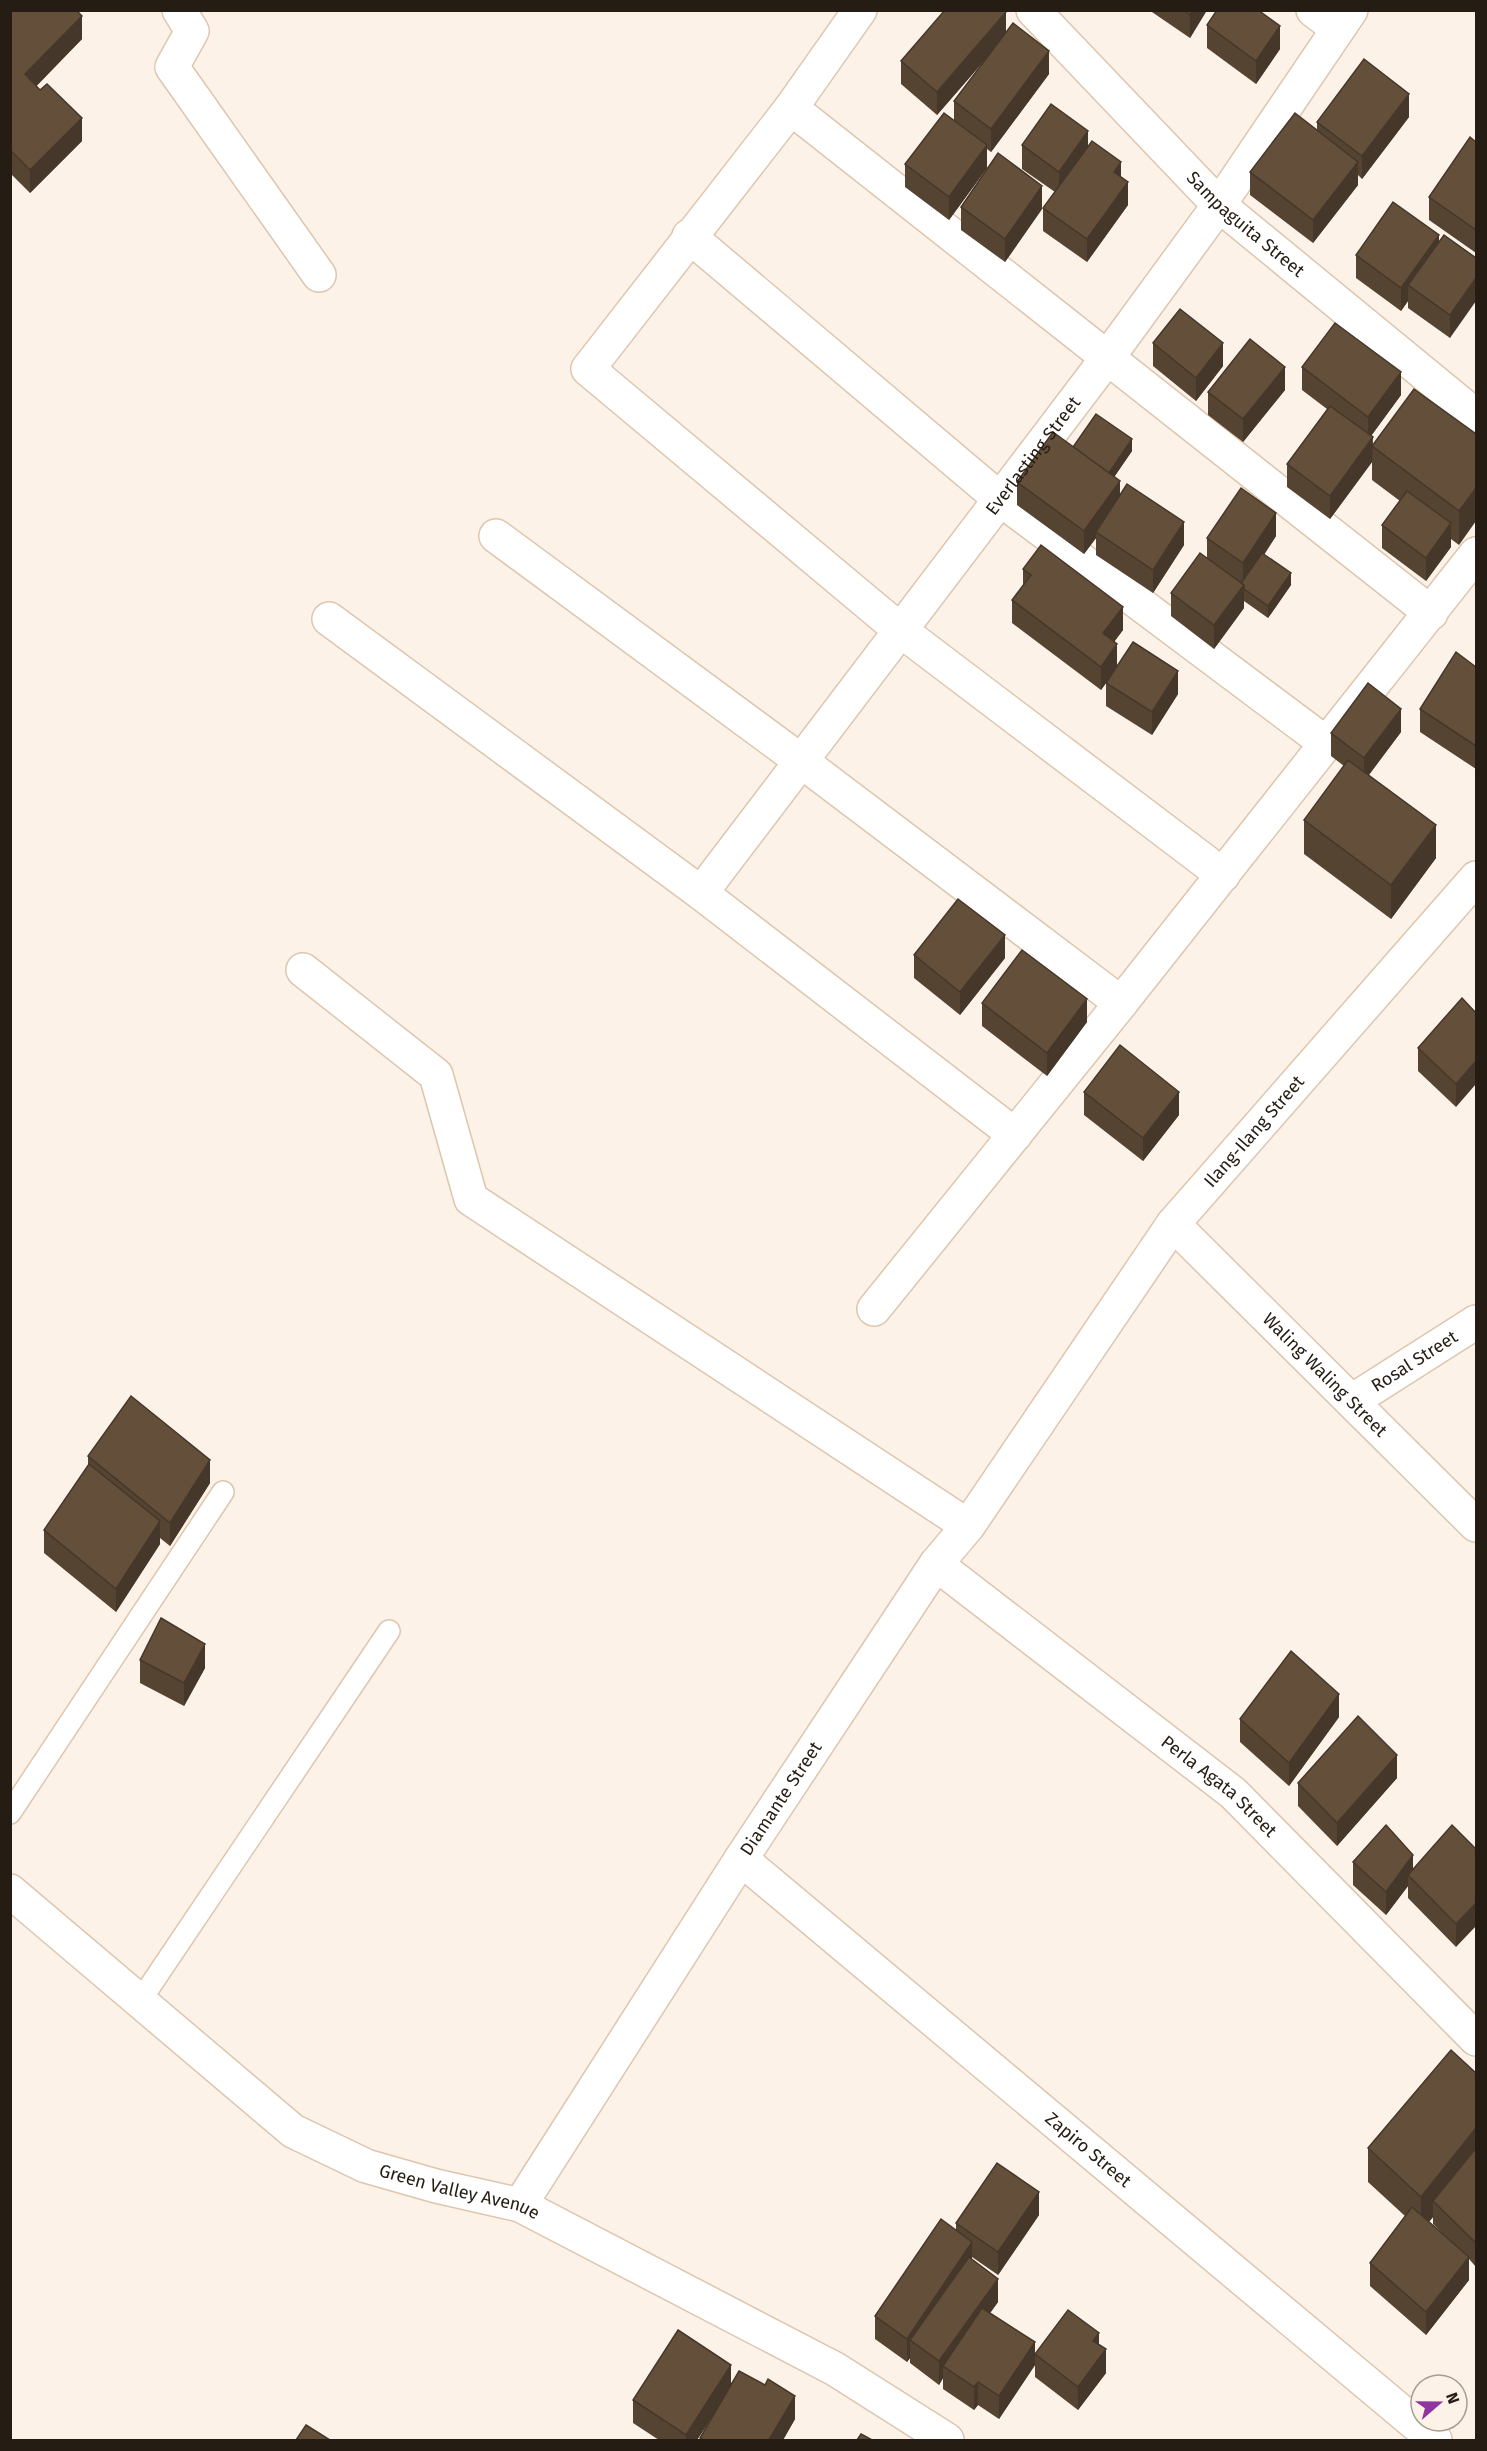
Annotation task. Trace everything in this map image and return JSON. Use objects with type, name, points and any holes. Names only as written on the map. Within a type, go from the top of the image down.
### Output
[{"type":"street","points":[[179,10],[192,31],[172,67],[319,275]]},
{"type":"street","points":[[860,10],[791,108],[689,236],[588,369],[900,630],[1223,875]]},
{"type":"street","name":"Sampaguita Street","points":[[1033,10],[1219,205],[1472,403]]},
{"type":"street","name":"Everlasting Street","points":[[701,892],[1108,357],[1219,205],[1334,17]]},
{"type":"street","points":[[791,108],[1431,613]]},
{"type":"street","points":[[689,236],[1000,499],[1327,744]]},
{"type":"street","points":[[496,536],[801,761],[1121,1003]]},
{"type":"street","points":[[874,1309],[1121,1003],[1476,554]]},
{"type":"street","points":[[329,619],[701,892],[1015,1135]]},
{"type":"street","name":"Ilang-Ilang Street","points":[[1053,1400],[1173,1224],[1476,878]]},
{"type":"street","points":[[303,970],[436,1075],[471,1199],[968,1526]]},
{"type":"street","name":"Waling Waling Street","points":[[1173,1224],[1476,1525]]},
{"type":"street","name":"Rosal Street","points":[[1352,1401],[1476,1322]]},
{"type":"street","name":"Diamante Street","points":[[520,2205],[741,1859],[936,1564],[968,1526],[1053,1400]]},
{"type":"street","name":"Perla Agata Street","points":[[936,1564],[1233,1793],[1476,2039]]},
{"type":"street","name":"Zapiro Street","points":[[741,1859],[1435,2440]]},
{"type":"street","name":"Green Valley Avenue","points":[[10,1891],[293,2131],[366,2166],[436,2186],[520,2205],[835,2369],[947,2440]]},
{"type":"lane","points":[[10,1813],[223,1492]]},
{"type":"lane","points":[[140,2001],[389,1632]]},
{"type":"building","points":[[10,10],[76,10],[82,16],[25,74],[40,90],[47,84],[82,118],[30,170],[10,150]]},
{"type":"building","points":[[945,10],[1005,10],[1006,12],[937,92],[901,61]]},
{"type":"building","points":[[1217,10],[1258,10],[1280,26],[1256,61],[1207,25]]},
{"type":"building","points":[[1013,23],[1049,51],[991,129],[954,101]]},
{"type":"building","points":[[1364,59],[1409,94],[1362,156],[1317,122]]},
{"type":"building","points":[[1051,104],[1088,131],[1059,172],[1022,145]]},
{"type":"building","points":[[944,113],[987,145],[949,197],[905,164]]},
{"type":"building","points":[[1295,113],[1358,162],[1313,220],[1250,172]]},
{"type":"building","points":[[1470,137],[1476,142],[1476,230],[1429,197]]},
{"type":"building","points":[[1092,141],[1121,162],[1114,172],[1128,182],[1087,239],[1043,208]]},
{"type":"building","points":[[998,153],[1042,186],[1005,239],[961,207]]},
{"type":"building","points":[[1393,202],[1439,235],[1401,288],[1356,255]]},
{"type":"building","points":[[1444,235],[1476,258],[1476,278],[1450,315],[1408,285]]},
{"type":"building","points":[[1180,309],[1223,343],[1196,378],[1153,343]]},
{"type":"building","points":[[1335,323],[1401,372],[1368,417],[1302,367]]},
{"type":"building","points":[[1250,339],[1285,367],[1243,419],[1208,392]]},
{"type":"building","points":[[1414,389],[1476,434],[1476,488],[1459,511],[1372,446]]},
{"type":"building","points":[[1330,406],[1373,437],[1330,496],[1287,464]]},
{"type":"building","points":[[1096,414],[1132,439],[1109,473],[1073,447]]},
{"type":"building","points":[[1053,432],[1120,481],[1084,531],[1017,482]]},
{"type":"building","points":[[1127,484],[1184,522],[1153,570],[1096,532]]},
{"type":"building","points":[[1241,488],[1276,513],[1243,563],[1207,538]]},
{"type":"building","points":[[1407,491],[1451,523],[1426,558],[1382,525]]},
{"type":"building","points":[[1041,545],[1123,607],[1103,633],[1117,644],[1101,667],[1012,600],[1031,575],[1023,569]]},
{"type":"building","points":[[1200,553],[1244,585],[1214,625],[1171,593]]},
{"type":"building","points":[[1262,553],[1291,573],[1268,606],[1244,589],[1241,583]]},
{"type":"building","points":[[1133,642],[1178,671],[1152,712],[1106,683]]},
{"type":"building","points":[[1456,652],[1476,667],[1476,746],[1420,709]]},
{"type":"building","points":[[1368,683],[1401,709],[1364,758],[1331,733]]},
{"type":"building","points":[[1348,760],[1436,825],[1391,885],[1304,820]]},
{"type":"building","points":[[958,899],[1005,935],[960,992],[914,955]]},
{"type":"building","points":[[1022,950],[1087,999],[1047,1053],[982,1003]]},
{"type":"building","points":[[1462,998],[1476,1013],[1476,1061],[1456,1084],[1418,1048]]},
{"type":"building","points":[[1120,1045],[1179,1092],[1143,1138],[1084,1092]]},
{"type":"building","points":[[131,1396],[210,1460],[170,1523],[88,1456]]},
{"type":"building","points":[[89,1464],[160,1521],[116,1589],[44,1530]]},
{"type":"building","points":[[161,1618],[205,1644],[184,1683],[140,1660]]},
{"type":"building","points":[[1291,1651],[1339,1694],[1289,1763],[1240,1719]]},
{"type":"building","points":[[1358,1716],[1397,1755],[1337,1823],[1298,1783]]},
{"type":"building","points":[[1386,1825],[1413,1855],[1386,1892],[1353,1862]]},
{"type":"building","points":[[1452,1825],[1476,1849],[1476,1903],[1456,1924],[1408,1875]]},
{"type":"building","points":[[1451,2050],[1476,2073],[1476,2128],[1421,2197],[1368,2148]]},
{"type":"building","points":[[1476,2148],[1476,2243],[1433,2201]]},
{"type":"building","points":[[997,2163],[1039,2192],[998,2252],[956,2223]]},
{"type":"building","points":[[1412,2207],[1469,2257],[1426,2312],[1370,2263]]},
{"type":"building","points":[[941,2219],[972,2242],[907,2339],[875,2316]]},
{"type":"building","points":[[969,2257],[998,2279],[939,2361],[910,2340]]},
{"type":"building","points":[[982,2308],[1035,2342],[999,2396],[978,2382],[974,2387],[943,2366]]},
{"type":"building","points":[[1068,2310],[1099,2333],[1093,2341],[1106,2349],[1078,2387],[1035,2354]]},
{"type":"building","points":[[678,2330],[731,2365],[686,2435],[633,2400]]},
{"type":"building","points":[[739,2371],[765,2385],[768,2379],[795,2396],[769,2440],[704,2440],[700,2438]]},
{"type":"building","points":[[306,2425],[330,2440],[296,2440]]},
{"type":"building","points":[[861,2434],[872,2440],[857,2440]]}]
